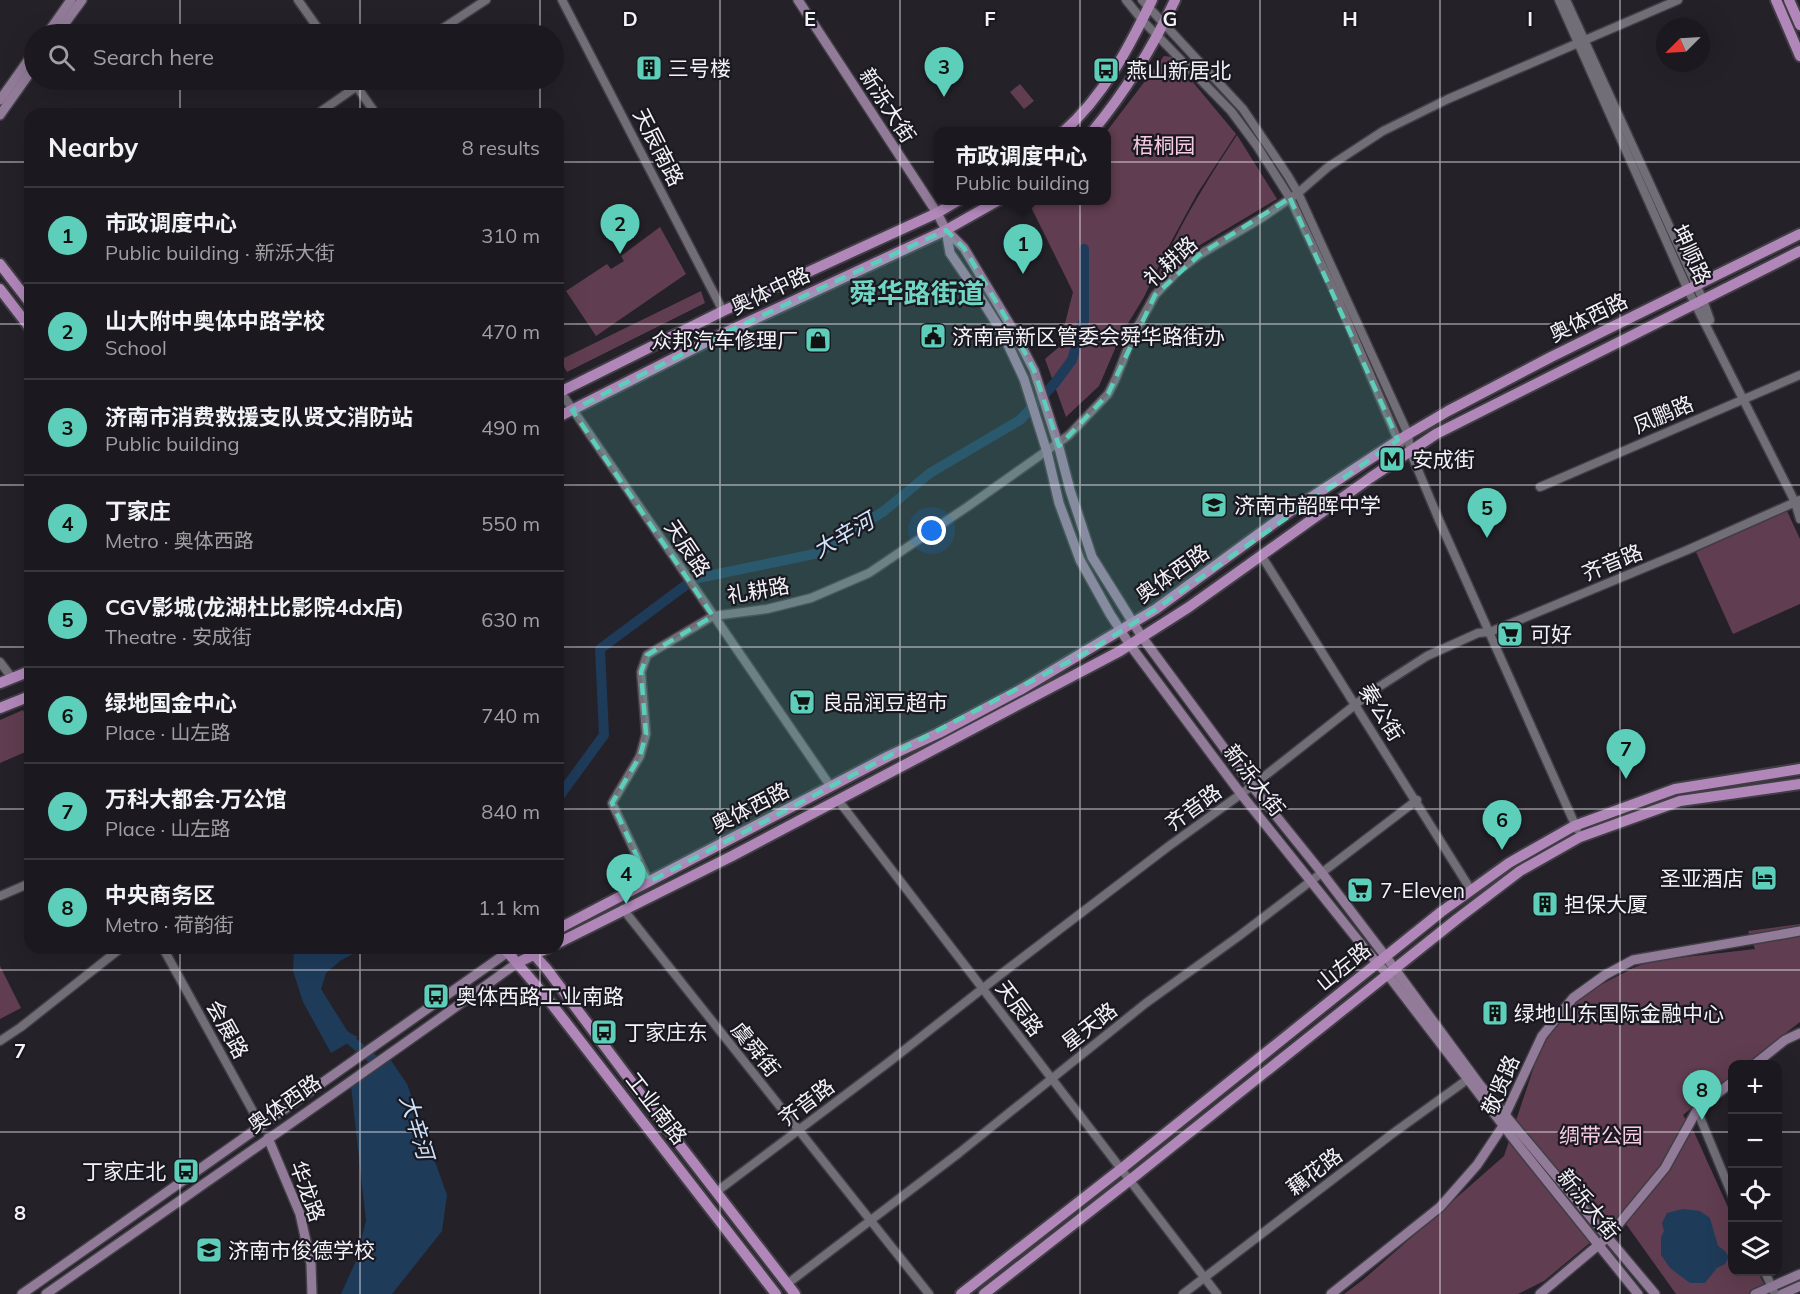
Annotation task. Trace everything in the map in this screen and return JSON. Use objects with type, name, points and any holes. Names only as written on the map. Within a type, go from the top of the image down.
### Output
[{"type":"main road","points":[[54,24],[71,0]]},
{"type":"main road","points":[[64,24],[82,0]]},
{"type":"main road","name":"新泺大街","points":[[798,0],[946,230],[964,248],[1012,328],[1036,375],[1092,557],[1132,623],[1252,786],[1374,942],[1381,960]]},
{"type":"main road","points":[[1096,127],[1147,56],[1175,0]]},
{"type":"main road","points":[[1776,0],[1800,56]]},
{"type":"main road","points":[[1790,0],[1800,25]]},
{"type":"main road","points":[[1068,127],[1097,95],[1130,45],[1143,21],[1148,2]]},
{"type":"main road","points":[[0,100],[24,66]]},
{"type":"main road","points":[[0,115],[24,81]]},
{"type":"main road","name":"奥体中路","points":[[564,389],[723,311],[952,205]]},
{"type":"main road","name":"奥体中路","points":[[564,414],[720,335],[946,230],[992,205]]},
{"type":"main road","name":"新泺大街","points":[[946,230],[950,253],[1002,332],[1024,379],[1047,452],[1059,503],[1080,560],[1130,645],[1241,794],[1311,882],[1381,960],[1480,1085],[1655,1294]]},
{"type":"main road","name":"奥体西路","points":[[564,926],[1022,689],[1156,609],[1292,510],[1408,434],[1551,357],[1800,234]]},
{"type":"main road","name":"奥体西路","points":[[564,940],[838,800],[1130,645],[1189,607],[1436,434],[1800,251]]},
{"type":"main road","points":[[0,264],[24,295]]},
{"type":"main road","points":[[0,289],[24,320]]},
{"type":"main road","points":[[0,683],[24,673]]},
{"type":"main road","points":[[0,708],[24,699]]},
{"type":"main road","name":"山左路","points":[[961,1294],[1121,1169],[1441,912],[1509,863],[1576,825],[1675,789],[1800,769]]},
{"type":"main road","name":"山左路","points":[[984,1294],[1520,871],[1580,837],[1680,801],[1800,784]]},
{"type":"main road","name":"敬贤路","points":[[1331,1294],[1440,1207],[1477,1165],[1503,1126],[1505,1115],[1542,1036],[1573,998],[1605,975],[1633,960],[1800,931]]},
{"type":"main road","name":"奥体西路","points":[[22,1294],[500,954]]},
{"type":"main road","name":"工业南路","points":[[509,954],[547,998],[774,1294]]},
{"type":"main road","name":"奥体西路","points":[[46,1294],[417,1035],[528,954]]},
{"type":"main road","name":"工业南路","points":[[534,954],[795,1294]]},
{"type":"main road","name":"新泺大街","points":[[1391,972],[1503,1126],[1638,1294]]},
{"type":"main road","points":[[1761,1060],[1785,1040],[1800,1033]]},
{"type":"main road","points":[[1540,1294],[1608,1238],[1665,1168],[1696,1110],[1728,1085]]},
{"type":"main road","name":"华龙路","points":[[268,1138],[300,1214],[311,1264],[312,1294]]},
{"type":"main road","points":[[1755,1294],[1773,1290],[1800,1274]]},
{"type":"main road","points":[[1782,1294],[1800,1286]]},
{"type":"street","points":[[298,0],[315,24]]},
{"type":"street","points":[[449,24],[486,0]]},
{"type":"street","name":"天辰南路","points":[[562,0],[723,311]]},
{"type":"street","points":[[1126,0],[1143,21],[1231,111],[1294,195],[1398,440],[1410,451]]},
{"type":"street","name":"坤顺路","points":[[1559,0],[1581,42],[1692,288],[1798,501],[1800,519]]},
{"type":"street","name":"坤顺路","points":[[1566,0],[1581,42]]},
{"type":"street","name":"礼耕路","points":[[713,616],[767,609],[811,598],[869,573],[1047,452],[1069,435],[1108,394],[1133,335],[1155,295],[1179,270],[1199,255],[1263,217],[1328,167],[1383,131],[1448,99],[1678,0]]},
{"type":"street","points":[[1148,2],[1164,23],[1243,109],[1294,195],[1408,434],[1410,451],[1580,837]]},
{"type":"street","points":[[324,108],[346,90]]},
{"type":"street","points":[[360,90],[372,108]]},
{"type":"street","name":"凤鹏路","points":[[1540,487],[1800,375]]},
{"type":"street","name":"天辰路","points":[[564,398],[831,787]]},
{"type":"street","name":"齐音路","points":[[716,1192],[889,1062],[982,988],[1252,786],[1374,690],[1426,656],[1685,551],[1798,501]]},
{"type":"street","name":"秦公街","points":[[1261,555],[1472,890]]},
{"type":"street","points":[[649,882],[612,803],[640,756],[646,734],[641,672],[647,655],[713,616]]},
{"type":"street","points":[[0,662],[12,678]]},
{"type":"street","name":"天辰路","points":[[838,800],[1217,1294]]},
{"type":"street","name":"星天路","points":[[787,1284],[1052,1079],[1146,1003],[1311,882],[1416,800]]},
{"type":"street","points":[[0,896],[24,886]]},
{"type":"street","name":"虞舜街","points":[[623,909],[929,1294]]},
{"type":"street","points":[[0,1041],[113,954]]},
{"type":"street","name":"会展路","points":[[166,954],[261,1126]]},
{"type":"street","name":"藕花路","points":[[1184,1294],[1383,1141],[1468,1079]]},
{"type":"street","points":[[1696,1110],[1728,1186]]},
{"type":"street","points":[[1767,1276],[1773,1290]]},
{"type":"highlighted area","points":[[1290,198],[1398,440],[1156,609],[1091,650],[649,882],[612,803],[640,756],[646,734],[641,672],[647,655],[713,616],[572,410],[720,335],[946,230],[964,248],[1012,328],[1034,370],[1059,446],[1108,394],[1155,295],[1199,255]]},
{"type":"green space","name":"梧桐园","points":[[1164,56],[1172,57],[1236,134],[1197,194],[1144,297],[1121,335],[1099,386],[1066,417],[1045,359],[1059,347],[1073,292],[1030,205],[1111,205],[1110,127]]},
{"type":"green space","points":[[1020,84],[1034,101],[1024,109],[1010,92]]},
{"type":"green space","points":[[1237,135],[1277,199],[1190,251],[1154,284],[1192,208]]},
{"type":"green space","points":[[660,227],[686,274],[596,336],[566,291],[607,264],[611,269],[624,261],[621,256]]},
{"type":"green space","points":[[701,291],[705,303],[567,372],[564,367],[564,358]]},
{"type":"green space","points":[[1787,511],[1800,539],[1800,604],[1733,634],[1696,552]]},
{"type":"green space","points":[[23,710],[24,712],[24,753],[0,763],[0,720]]},
{"type":"green space","name":"绸带公园","points":[[1800,924],[1800,1022],[1751,1060],[1728,1060],[1728,1078],[1683,1115],[1694,1132],[1728,1207],[1728,1276],[1760,1276],[1769,1294],[1676,1294],[1621,1217],[1544,1281],[1518,1294],[1344,1294],[1504,1156],[1547,1028],[1587,992],[1651,961],[1755,949],[1748,931]]},
{"type":"green space","points":[[0,966],[21,1008],[0,1019]]},
{"type":"water","points":[[294,954],[353,954],[326,973],[321,989],[348,1032],[358,1037],[331,1053],[303,1002],[293,971]]},
{"type":"water","points":[[390,1059],[407,1084],[447,1195],[442,1231],[392,1294],[341,1294],[355,1263],[366,1221],[351,1086]]},
{"type":"water","points":[[1683,1209],[1700,1211],[1710,1218],[1718,1246],[1725,1251],[1728,1259],[1705,1283],[1690,1283],[1670,1268],[1661,1255],[1661,1237],[1664,1231],[1662,1223],[1667,1213]]},
{"type":"waterway","name":"大辛河","points":[[564,790],[604,735],[600,649],[694,579],[819,553],[884,511],[930,473],[1020,420],[1055,383],[1072,360],[1084,320],[1084,249]]},
{"type":"waterway","name":"大辛河","points":[[340,1031],[383,1068]]},
{"type":"place","name":"三号楼","points":[[649,68]]},
{"type":"place","name":"燕山新居北","points":[[1106,70]]},
{"type":"place","name":"济南市消费救援支队贤文消防站","points":[[944,97]]},
{"type":"place","name":"山大附中奥体中路学校","points":[[620,254]]},
{"type":"place","name":"市政调度中心","points":[[1023,274]]},
{"type":"place","name":"济南高新区管委会舜华路街办","points":[[933,336]]},
{"type":"place","name":"众邦汽车修理厂","points":[[818,340]]},
{"type":"place","name":"安成街","points":[[1392,459]]},
{"type":"place","name":"济南市韶晖中学","points":[[1214,505]]},
{"type":"place","name":"CGV影城(龙湖杜比影院4dx店)","points":[[1487,538]]},
{"type":"place","name":"可好","points":[[1510,634]]},
{"type":"place","name":"良品润豆超市","points":[[802,702]]},
{"type":"place","name":"万科大都会·万公馆","points":[[1626,779]]},
{"type":"place","name":"绿地国金中心","points":[[1502,850]]},
{"type":"place","name":"圣亚酒店","points":[[1764,878]]},
{"type":"place","name":"7-Eleven","points":[[1360,890]]},
{"type":"place","name":"丁家庄","points":[[626,904]]},
{"type":"place","name":"担保大厦","points":[[1545,904]]},
{"type":"place","name":"奥体西路工业南路","points":[[436,996]]},
{"type":"place","name":"绿地山东国际金融中心","points":[[1495,1013]]},
{"type":"place","name":"丁家庄东","points":[[604,1032]]},
{"type":"place","name":"中央商务区","points":[[1702,1120]]},
{"type":"place","name":"丁家庄北","points":[[186,1171]]},
{"type":"place","name":"济南市俊德学校","points":[[209,1250]]},
{"type":"district","name":"舜华路街道","points":[[917,293]]}]
